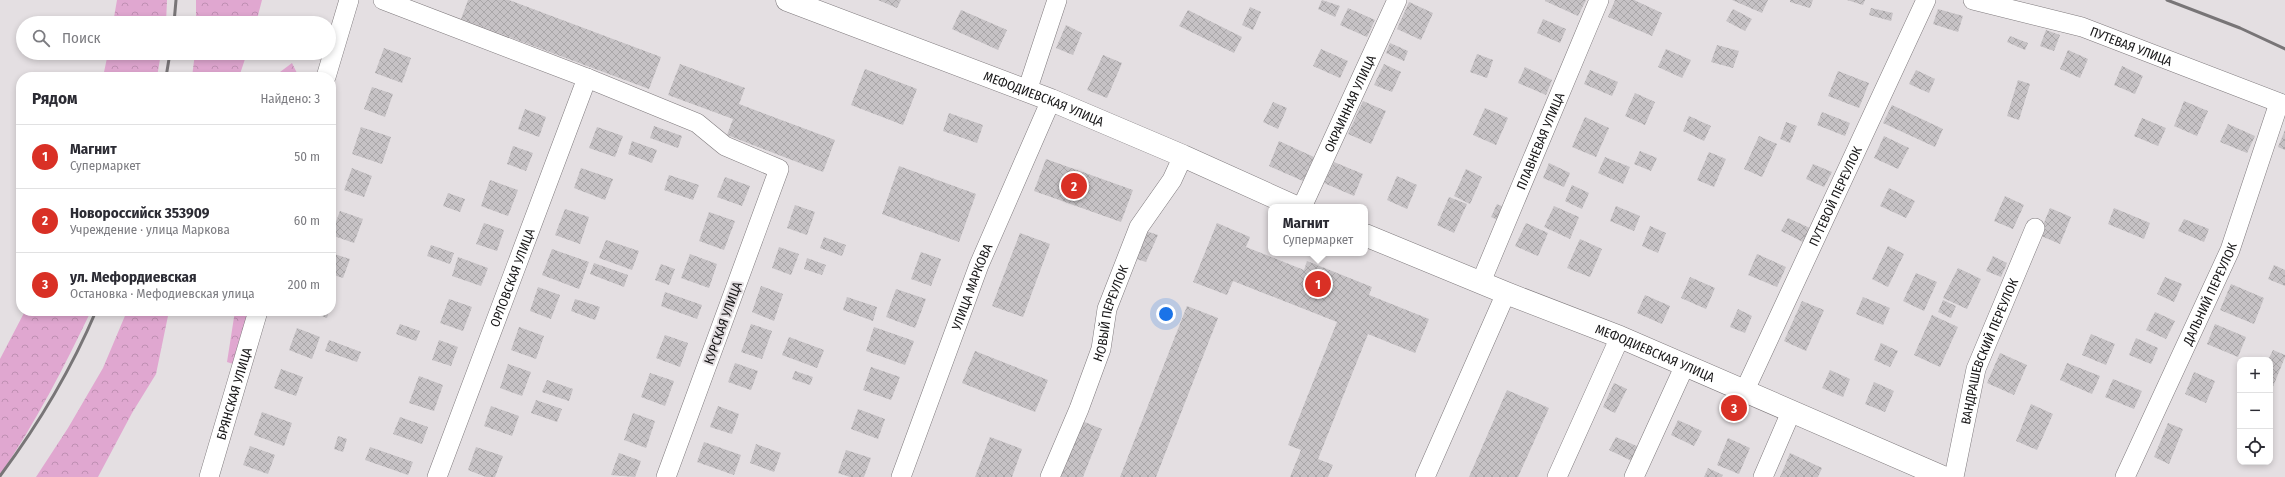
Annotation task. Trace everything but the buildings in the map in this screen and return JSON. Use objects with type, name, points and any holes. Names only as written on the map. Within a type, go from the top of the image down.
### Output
[{"type":"main road","name":"МЕФОДИЕВСКАЯ УЛИЦА","points":[[787,0],[1051,100],[1183,156],[1289,204]]},
{"type":"main road","name":"МЕФОДИЕВСКАЯ УЛИЦА","points":[[1368,236],[1506,293],[1620,337],[1943,477]]},
{"type":"street","points":[[336,44],[349,0]]},
{"type":"street","points":[[383,0],[587,78]]},
{"type":"street","points":[[1027,91],[1057,0]]},
{"type":"street","name":"ОКРАИННАЯ УЛИЦА","points":[[1303,204],[1397,0]]},
{"type":"street","name":"ПЛАВНЕВАЯ УЛИЦА","points":[[1481,282],[1599,0]]},
{"type":"street","name":"ПУТЕВОЙ ПЕРЕУЛОК","points":[[1744,392],[1926,0]]},
{"type":"street","name":"ПУТЕВАЯ УЛИЦА","points":[[1973,0],[2082,26],[2282,104]]},
{"type":"street","points":[[327,72],[331,60]]},
{"type":"street","name":"КУРСКАЯ УЛИЦА","points":[[587,78],[697,123],[725,146],[779,169],[666,477]]},
{"type":"street","name":"ОРЛОВСКАЯ УЛИЦА","points":[[437,477],[587,78]]},
{"type":"street","name":"УЛИЦА МАРКОВА","points":[[901,477],[979,265],[1051,100]]},
{"type":"street","name":"ДАЛЬНИЙ ПЕРЕУЛОК","points":[[2125,477],[2230,250],[2282,104]]},
{"type":"street","name":"НОВЫЙ ПЕРЕУЛОК","points":[[1050,477],[1079,409],[1101,349],[1107,309],[1139,227],[1172,180],[1183,156]]},
{"type":"street","name":"ВАНДРАШЕВСКИЙ ПЕРЕУЛОК","points":[[1954,477],[1976,369],[2035,228]]},
{"type":"street","points":[[1426,477],[1506,293]]},
{"type":"street","name":"БРЯНСКАЯ УЛИЦА","points":[[209,477],[257,316]]},
{"type":"street","points":[[1557,477],[1620,337]]},
{"type":"street","points":[[1634,477],[1685,365]]},
{"type":"street","points":[[1763,477],[1791,412]]},
{"type":"green space","points":[[117,0],[167,0],[166,16],[114,16]]},
{"type":"green space","points":[[196,0],[262,0],[258,16],[196,16]]},
{"type":"green space","points":[[107,60],[160,60],[158,72],[104,72]]},
{"type":"green space","points":[[194,60],[245,60],[241,72],[193,72]]},
{"type":"green space","points":[[292,63],[296,72],[280,72]]},
{"type":"green space","points":[[22,316],[89,316],[48,395],[0,475],[0,359]]},
{"type":"green space","points":[[125,316],[168,316],[156,374],[132,413],[98,477],[36,477],[68,428],[103,368]]},
{"type":"green space","points":[[234,316],[254,316],[239,366],[227,362]]},
{"type":"railway","points":[[175,16],[176,0]]},
{"type":"railway","points":[[2167,0],[2240,28],[2285,49]]},
{"type":"railway","points":[[167,72],[169,60]]},
{"type":"railway","points":[[0,476],[28,437],[65,376],[94,316]]},
{"type":"place","name":"Новороссийск 353909","points":[[1074,186]]},
{"type":"place","name":"Магнит","points":[[1318,284]]},
{"type":"place","name":"ул. Мефордиевская","points":[[1734,408]]}]
